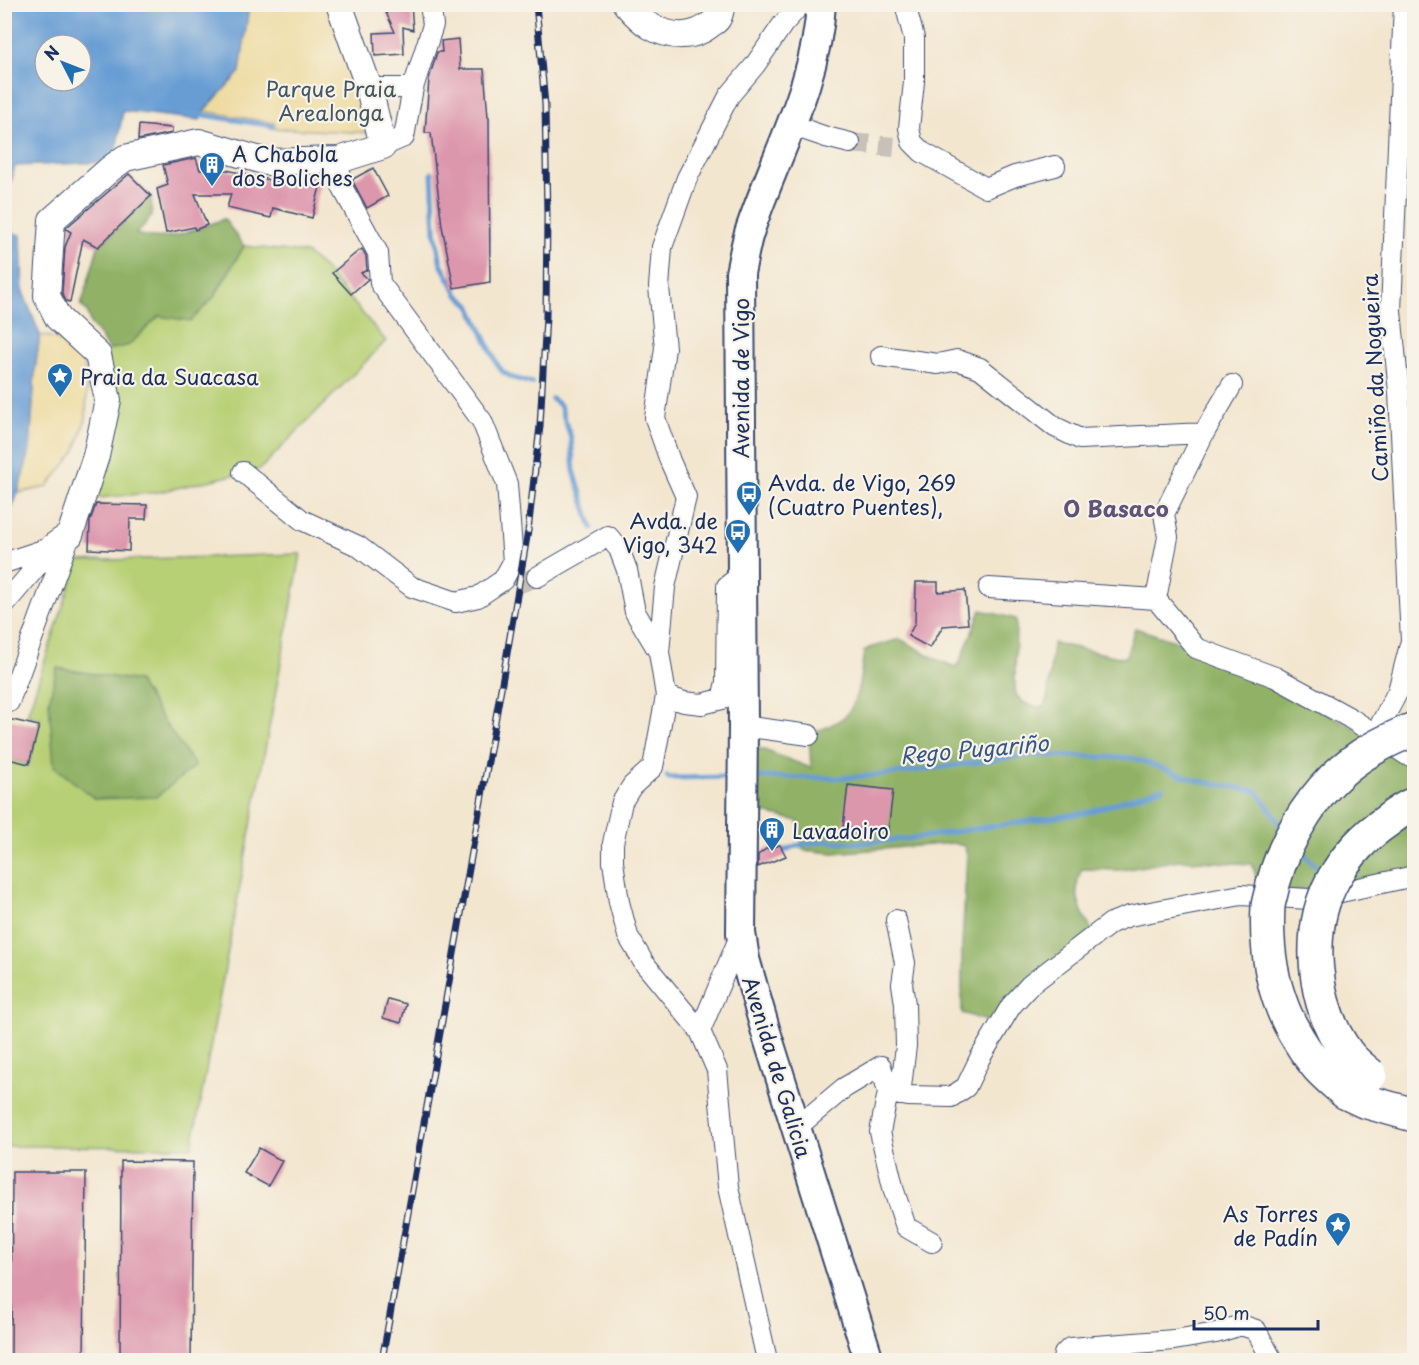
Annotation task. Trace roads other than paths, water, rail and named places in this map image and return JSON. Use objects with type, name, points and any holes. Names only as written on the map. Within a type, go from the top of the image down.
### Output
[{"type":"highway","points":[[1414,729],[1357,758],[1309,805],[1290,838],[1276,874],[1268,904],[1269,959],[1274,983],[1283,1010],[1318,1067],[1358,1083],[1389,1087],[1414,1097]]},
{"type":"highway","points":[[1414,804],[1373,830],[1346,859],[1333,879],[1323,904],[1316,940],[1319,990],[1337,1038],[1355,1063],[1364,1101],[1414,1115]]},
{"type":"main road","name":"Avenida de Vigo","points":[[743,765],[740,273],[749,234],[810,72],[820,25],[821,4]]},
{"type":"main road","name":"Avenida de Galicia","points":[[743,765],[741,933],[745,959],[869,1360]]},
{"type":"street","points":[[339,4],[369,88],[383,146]]},
{"type":"street","points":[[9,702],[62,540],[96,456],[108,400],[98,355],[57,318],[47,296],[52,220],[125,158],[199,142],[267,162],[339,160],[404,137],[413,88],[433,25],[430,4]]},
{"type":"street","points":[[626,4],[649,26],[676,36],[704,30],[718,18],[722,4]]},
{"type":"street","points":[[767,1360],[728,1187],[717,1070],[700,1031],[644,963],[628,936],[613,862],[613,843],[622,802],[632,786],[653,767],[666,696],[659,652],[665,587],[686,497],[655,418],[665,348],[659,287],[662,247],[687,178],[729,96],[755,65],[783,24],[801,4]]},
{"type":"street","points":[[905,4],[914,38],[914,82],[909,128],[903,145],[922,152],[986,188],[1015,176],[1055,166]]},
{"type":"street","name":"Camiño da Nogueira","points":[[1375,735],[1398,691],[1413,647],[1399,393],[1391,311],[1404,4]]},
{"type":"street","points":[[369,88],[413,88]]},
{"type":"street","points":[[791,125],[850,143]]},
{"type":"street","points":[[339,160],[341,185],[378,253],[380,283],[482,421],[507,484],[513,562],[503,580],[478,597]]},
{"type":"street","points":[[881,356],[938,364],[957,360],[980,368],[1055,427],[1080,439],[1204,433]]},
{"type":"street","points":[[1156,599],[1168,537],[1164,514],[1204,433],[1232,385]]},
{"type":"street","points":[[243,472],[302,520],[358,546],[412,587],[456,602],[514,585]]},
{"type":"street","points":[[537,577],[608,536],[620,549],[627,570],[635,612],[659,652]]},
{"type":"street","points":[[4,563],[62,540]]},
{"type":"street","points":[[4,604],[62,540]]},
{"type":"street","points":[[666,696],[684,702],[702,704],[722,699],[726,682],[727,586],[741,575]]},
{"type":"street","points":[[989,588],[1156,599],[1197,648],[1275,677],[1350,718],[1407,755],[1414,757]]},
{"type":"street","points":[[743,731],[808,735]]},
{"type":"street","points":[[894,1094],[951,1097],[966,1087],[980,1058],[1011,1006],[1030,985],[1111,923],[1129,916],[1241,895],[1309,899],[1414,876]]},
{"type":"street","points":[[896,920],[905,963],[902,984],[906,1046],[894,1094],[880,1132],[894,1191],[906,1227],[932,1242]]},
{"type":"street","points":[[700,1031],[741,933]]},
{"type":"street","points":[[796,1128],[844,1088],[881,1066],[894,1094]]},
{"type":"street","points":[[1063,1360],[1064,1354],[1070,1348],[1174,1340],[1216,1333],[1241,1325],[1256,1330],[1272,1360]]},
{"type":"water","points":[[5,5],[249,5],[240,72],[204,111],[200,120],[123,111],[115,155],[107,162],[15,166],[5,205]]},
{"type":"water","points":[[5,231],[21,235],[23,292],[40,335],[35,370],[30,449],[18,493],[10,513],[5,515]]},
{"type":"waterway","name":"Rego Pugariño","points":[[197,114],[273,126]]},
{"type":"waterway","name":"Rego Pugariño","points":[[432,173],[435,231],[441,264],[458,295],[470,305],[497,364],[503,372],[513,378],[532,383]]},
{"type":"waterway","name":"Rego Pugariño","points":[[552,399],[560,405],[571,438],[574,471],[592,528]]},
{"type":"waterway","name":"Rego Pugariño","points":[[752,777],[842,778],[900,773],[1028,755],[1133,758],[1199,781],[1257,791],[1282,829]]},
{"type":"waterway","name":"Rego Pugariño","points":[[667,776],[669,778],[733,777]]},
{"type":"waterway","points":[[783,851],[795,846],[826,841],[861,843],[917,838],[1085,813],[1162,788]]},
{"type":"waterway","name":"Rego Pugariño","points":[[1298,850],[1315,865]]},
{"type":"tunnel","points":[[850,143],[894,147]]},
{"type":"tunnel","points":[[514,585],[537,577]]},
{"type":"railway","points":[[382,1360],[528,531],[540,426],[546,316],[547,215],[545,105],[536,4]]},
{"type":"place","name":"A Chabola dos Boliches","points":[[212,188]]},
{"type":"place","name":"Praia da Suacasa","points":[[60,399]]},
{"type":"place","name":"Avda. de Vigo, 269 (Cuatro Puentes),","points":[[749,517]]},
{"type":"place","name":"Avda. de Vigo, 342","points":[[738,555]]},
{"type":"place","name":"Lavadoiro","points":[[772,853]]},
{"type":"place","name":"As Torres de Padín","points":[[1338,1248]]},
{"type":"district","name":"O Basaco","points":[[1116,507]]},
{"type":"park label","name":"Parque Praia Arealonga","points":[[331,100]]}]
